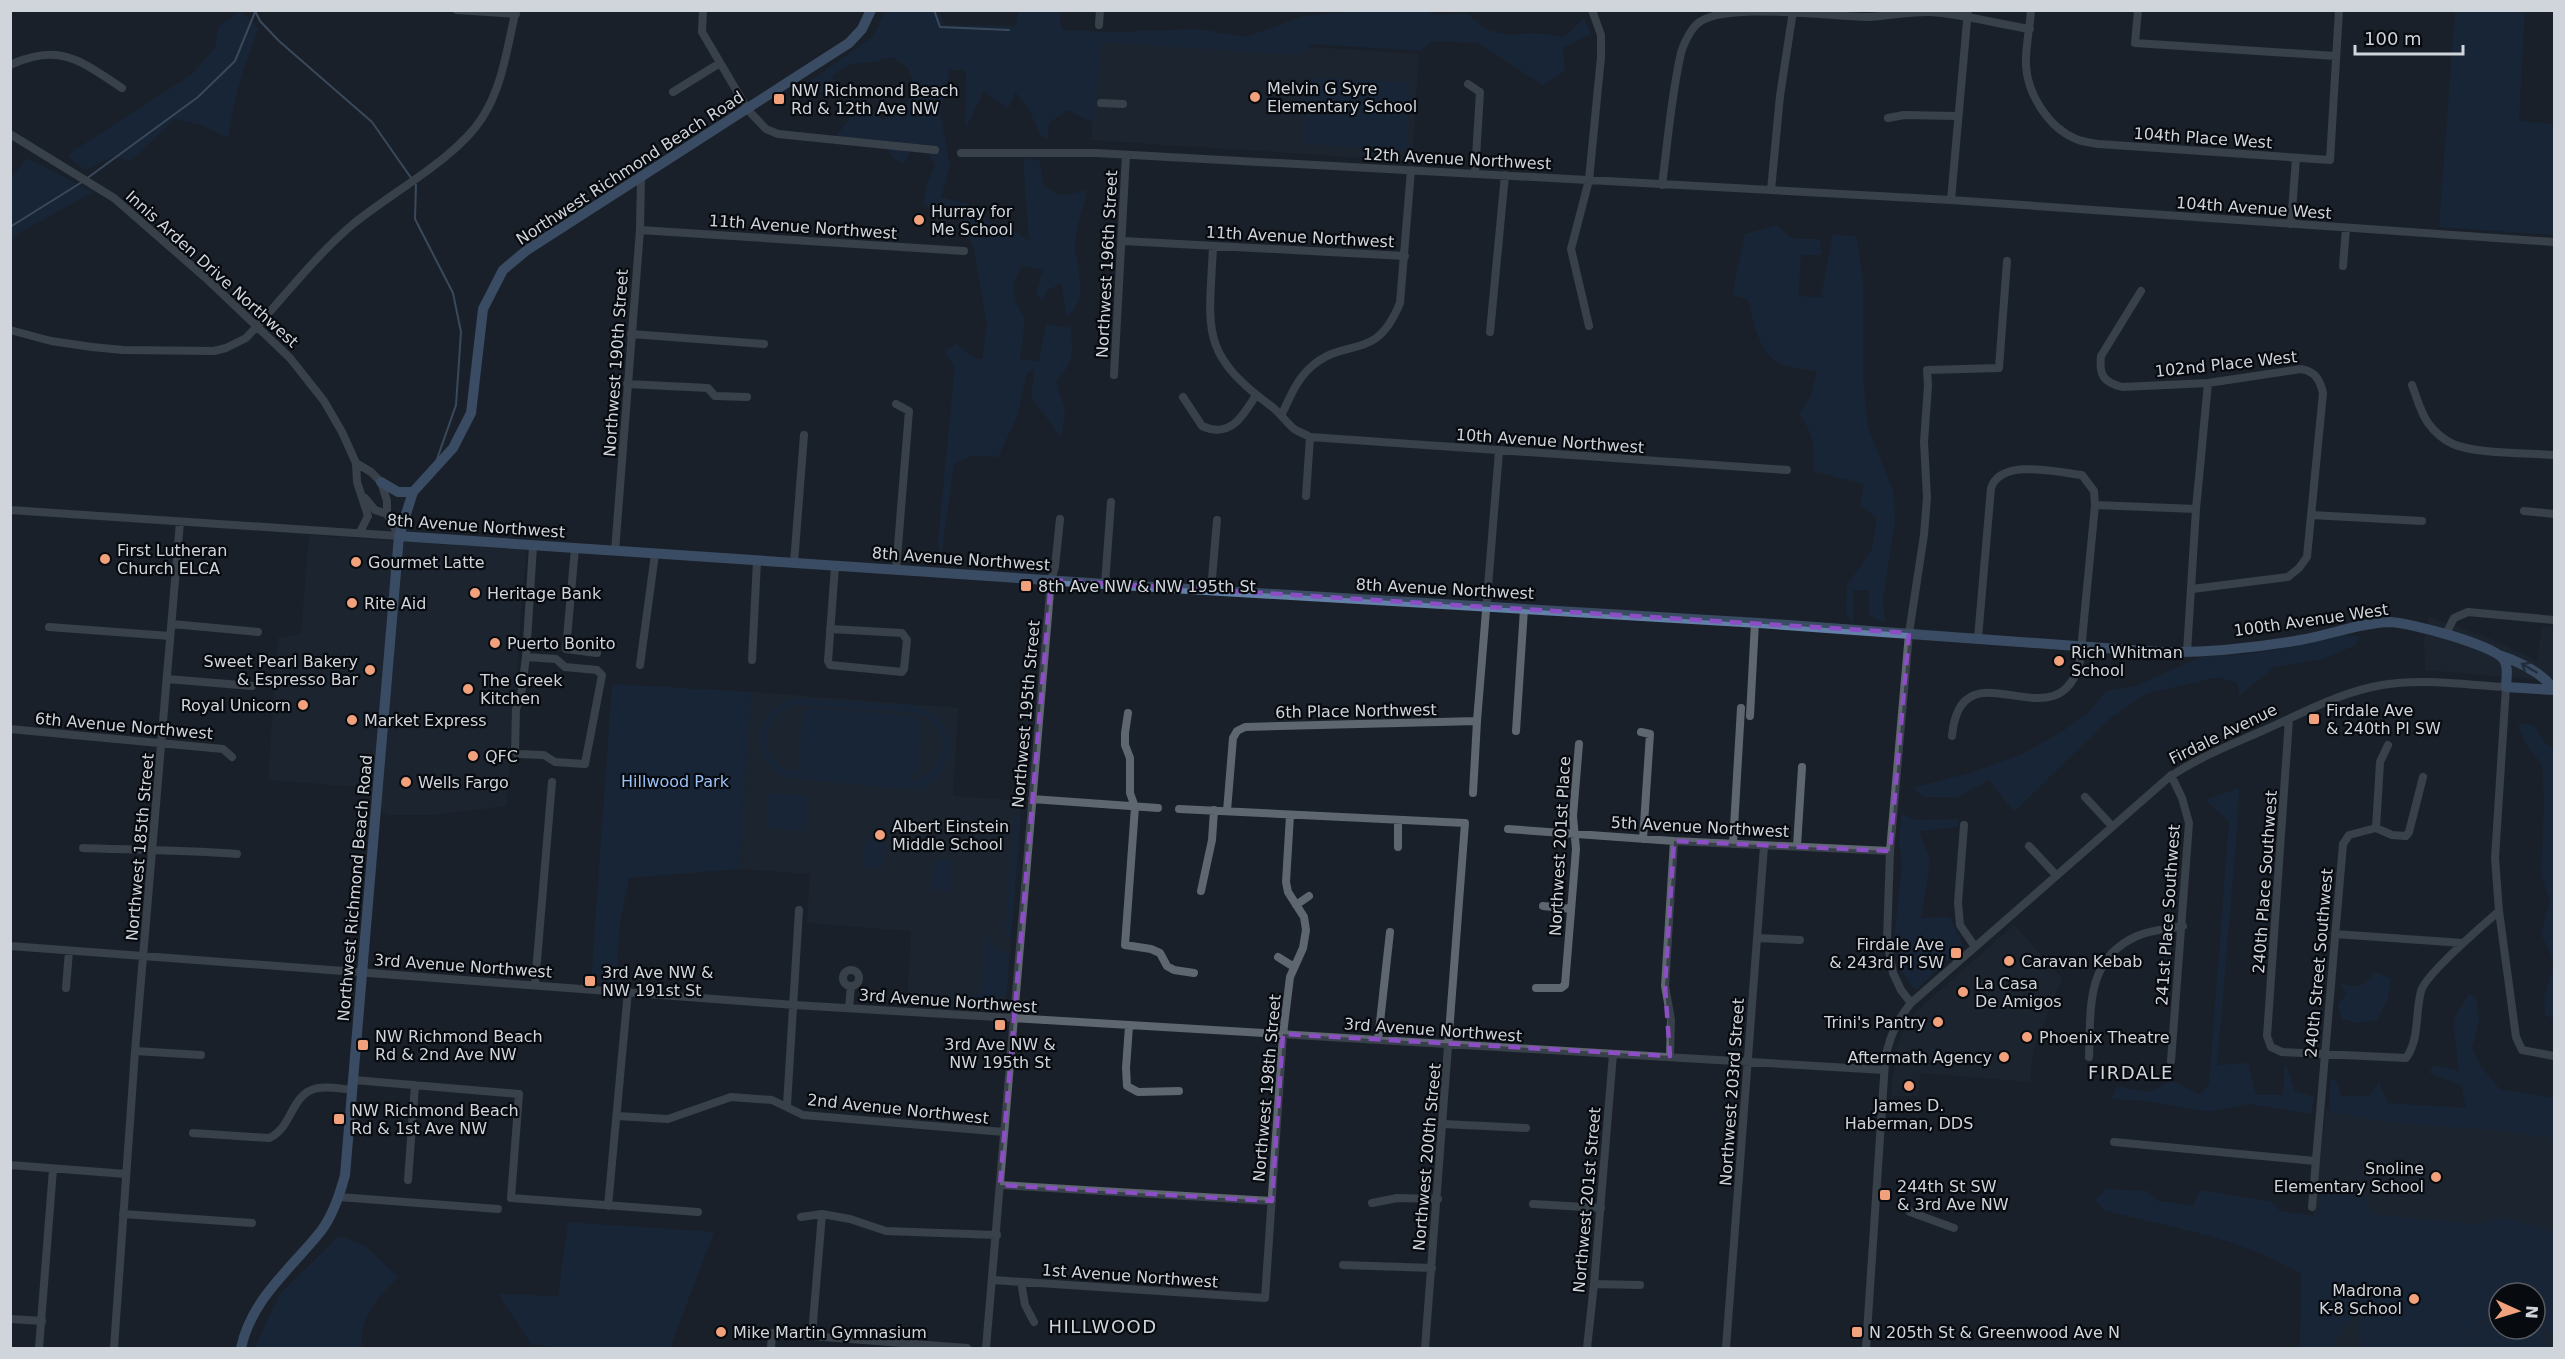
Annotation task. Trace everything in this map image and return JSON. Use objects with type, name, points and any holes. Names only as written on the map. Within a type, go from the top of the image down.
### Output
[{"type":"main road","name":"Northwest Richmond Beach Road","points":[[245,1333],[262,1298],[323,1229],[339,1197],[345,1175],[399,536],[413,492],[453,448],[471,413],[483,309],[504,270],[526,250],[748,110],[849,43],[862,29],[871,10]]},
{"type":"main road","points":[[381,482],[398,492],[413,492]]},
{"type":"main road","name":"8th Avenue Northwest","points":[[399,536],[1105,584],[1909,633]]},
{"type":"main road","name":"100th Avenue West","points":[[1909,633],[2187,652],[2300,640],[2378,623],[2406,623],[2446,634],[2516,660],[2547,679],[2554,689]]},
{"type":"main road","points":[[2499,655],[2507,666],[2505,687]]},
{"type":"main road","name":"Firdale Avenue","points":[[2505,687],[2554,689]]},
{"type":"main road","points":[[235,1348],[245,1333]]},
{"type":"main road","points":[[241,1348],[245,1333]]},
{"type":"street","points":[[10,330],[51,341],[123,350],[214,351],[246,338],[350,226],[454,149],[470,134],[491,101],[505,59],[516,12],[457,10]]},
{"type":"street","points":[[703,10],[702,32],[748,110],[766,129],[778,134],[935,150]]},
{"type":"street","points":[[1099,25],[1100,10]]},
{"type":"street","points":[[1589,326],[1571,249],[1588,180],[1601,57],[1600,35],[1592,10]]},
{"type":"street","points":[[1662,185],[1681,51],[1696,24],[1712,17],[1731,13],[1793,11],[1864,17],[1906,12],[1933,12],[1968,14],[2030,29],[2031,10]]},
{"type":"street","points":[[2138,10],[2135,43],[2336,56],[2339,10]]},
{"type":"street","points":[[1771,190],[1780,96],[1793,11]]},
{"type":"street","points":[[1951,200],[1968,14]]},
{"type":"street","name":"104th Place West","points":[[2030,29],[2026,66],[2033,92],[2044,113],[2056,126],[2076,139],[2099,144],[2330,160],[2336,56]]},
{"type":"street","points":[[10,65],[29,57],[64,54],[83,62],[122,88]]},
{"type":"street","points":[[673,92],[720,63]]},
{"type":"street","points":[[1468,84],[1480,93],[1475,174]]},
{"type":"street","points":[[1101,103],[1122,104]]},
{"type":"street","points":[[1888,118],[1904,115],[1958,116]]},
{"type":"street","name":"Innis Arden Drive Northwest","points":[[10,134],[114,198],[258,326],[309,380],[327,404],[356,463],[357,482],[368,516],[360,532]]},
{"type":"street","name":"12th Avenue Northwest","points":[[961,153],[1126,155],[1951,200]]},
{"type":"street","name":"Northwest 196th Street","points":[[1114,375],[1126,155]]},
{"type":"street","points":[[2291,224],[2296,158]]},
{"type":"street","points":[[1282,414],[1298,383],[1312,365],[1327,356],[1377,339],[1388,328],[1401,303],[1412,170]]},
{"type":"street","points":[[1490,332],[1505,175]]},
{"type":"street","name":"Northwest 190th Street","points":[[615,551],[640,230],[641,177]]},
{"type":"street","name":"104th Avenue West","points":[[1951,200],[2554,242]]},
{"type":"street","points":[[2343,266],[2346,228]]},
{"type":"street","name":"11th Avenue Northwest","points":[[640,230],[964,251]]},
{"type":"street","name":"11th Avenue Northwest","points":[[1123,241],[1405,256]]},
{"type":"street","points":[[1213,247],[1210,330],[1215,347],[1237,380],[1282,414],[1294,428],[1310,437],[1306,496]]},
{"type":"street","points":[[1911,1003],[1901,990],[1888,956],[1890,851],[1909,633],[1926,507],[1924,442],[1927,370],[1999,368],[2007,261]]},
{"type":"street","name":"102nd Place West","points":[[2141,291],[2101,356],[2102,377],[2110,384],[2122,387],[2208,383],[2301,369],[2310,370],[2316,376],[2323,393],[2312,515]]},
{"type":"street","points":[[631,334],[764,344]]},
{"type":"street","points":[[2187,652],[2196,509],[2208,383]]},
{"type":"street","points":[[627,384],[708,388],[715,396],[747,397]]},
{"type":"street","points":[[2412,384],[2421,412],[2428,423],[2453,444],[2471,449],[2554,455]]},
{"type":"street","points":[[1183,397],[1202,426],[1220,431],[1233,426],[1256,395]]},
{"type":"street","points":[[896,404],[909,411],[896,570]]},
{"type":"street","points":[[794,563],[804,435]]},
{"type":"street","name":"10th Avenue Northwest","points":[[1310,437],[1787,470]]},
{"type":"street","points":[[1473,793],[1499,451]]},
{"type":"street","name":"Innis Arden Drive Northwest","points":[[356,463],[371,472],[381,482]]},
{"type":"street","points":[[1952,736],[1954,717],[1958,710],[1968,698],[1976,694],[1999,693],[2048,699],[2061,693],[2073,682],[2078,671],[2082,645],[2095,505],[2094,491],[2082,475],[2028,469],[1999,475],[1991,488],[1978,638]]},
{"type":"street","points":[[381,482],[387,501],[387,514],[399,536]]},
{"type":"street","points":[[361,494],[375,510],[387,514]]},
{"type":"street","points":[[1105,584],[1111,502]]},
{"type":"street","points":[[2095,505],[2196,509]]},
{"type":"street","name":"8th Avenue Northwest","points":[[10,510],[399,536]]},
{"type":"street","points":[[2524,511],[2554,513]]},
{"type":"street","points":[[2192,589],[2288,577],[2307,557],[2312,515],[2422,521]]},
{"type":"street","name":"Northwest 195th Street","points":[[986,1348],[1051,580],[1055,567],[1060,519]]},
{"type":"street","points":[[1211,590],[1216,520]]},
{"type":"street","name":"Northwest 185th Street","points":[[114,1348],[135,1051],[180,522]]},
{"type":"street","points":[[526,657],[556,659],[565,667],[597,670],[602,675],[585,764],[555,762],[544,755],[515,751],[516,709],[521,695],[526,657],[533,546]]},
{"type":"street","points":[[575,548],[567,649],[597,653]]},
{"type":"street","points":[[640,665],[655,554]]},
{"type":"street","points":[[752,660],[757,561]]},
{"type":"street","points":[[830,628],[902,633],[905,637],[904,669],[902,672],[834,667],[828,662],[830,628],[836,566]]},
{"type":"street","points":[[1516,731],[1524,609]]},
{"type":"street","points":[[2446,634],[2450,622],[2458,615],[2468,612],[2554,620]]},
{"type":"street","points":[[1750,716],[1755,622]]},
{"type":"street","points":[[172,624],[258,632]]},
{"type":"street","points":[[49,627],[170,636]]},
{"type":"street","points":[[167,679],[252,686]]},
{"type":"street","name":"Firdale Avenue","points":[[1866,1348],[1887,1046],[1893,1029],[1911,1003],[2172,775],[2197,761],[2329,701],[2359,690],[2383,685],[2422,682],[2505,687]]},
{"type":"street","points":[[2505,687],[2495,858],[2499,911],[2516,1037],[2522,1050],[2554,1056]]},
{"type":"street","points":[[1732,844],[1741,708]]},
{"type":"street","points":[[1128,712],[1125,745],[1130,758],[1130,794],[1135,807],[1125,945],[1160,953],[1167,966],[1174,970],[1194,974]]},
{"type":"street","name":"240th Place Southwest","points":[[2289,719],[2267,1036],[2271,1047],[2282,1052],[2326,1054]]},
{"type":"street","name":"6th Place Northwest","points":[[1227,811],[1233,738],[1245,727],[1477,721]]},
{"type":"street","name":"6th Avenue Northwest","points":[[10,729],[223,749],[232,756]]},
{"type":"street","points":[[1641,732],[1650,734],[1643,839]]},
{"type":"street","name":"Northwest 201st Place","points":[[1536,988],[1564,986],[1576,849],[1573,816],[1579,744]]},
{"type":"street","points":[[2388,745],[2380,762],[2376,828],[2392,836],[2406,836],[2423,777]]},
{"type":"street","points":[[1797,846],[1802,767]]},
{"type":"street","name":"241st Place Southwest","points":[[2170,1061],[2183,926],[2189,823],[2172,775]]},
{"type":"street","points":[[535,984],[552,782]]},
{"type":"street","points":[[2085,797],[2112,826]]},
{"type":"street","points":[[1032,799],[1158,808]]},
{"type":"street","points":[[1179,809],[1398,820],[1398,847]]},
{"type":"street","points":[[1201,891],[1212,840],[1214,810]]},
{"type":"street","name":"Northwest 198th Street","points":[[1265,1298],[1283,1034],[1290,977],[1304,948],[1306,930],[1304,917],[1286,882],[1290,815]]},
{"type":"street","name":"Northwest 200th Street","points":[[1398,820],[1465,823],[1450,1045],[1425,1348]]},
{"type":"street","points":[[1964,825],[1958,903],[1960,925],[1975,947]]},
{"type":"street","name":"240th Street Southwest","points":[[2312,1207],[2343,844],[2349,836],[2376,828]]},
{"type":"street","name":"5th Avenue Northwest","points":[[1508,829],[1674,841],[1890,851]]},
{"type":"street","points":[[1670,1056],[1671,1020],[1665,986],[1674,841]]},
{"type":"street","name":"Northwest 203rd Street","points":[[1726,1345],[1764,846]]},
{"type":"street","points":[[2029,846],[2056,875]]},
{"type":"street","points":[[83,848],[166,849],[237,854]]},
{"type":"street","points":[[1296,905],[1309,896]]},
{"type":"street","points":[[1543,906],[1571,909]]},
{"type":"street","points":[[787,1105],[799,909]]},
{"type":"street","points":[[2326,1054],[2406,1058],[2413,1049],[2421,988],[2463,943],[2499,911]]},
{"type":"street","points":[[2089,1057],[2092,996],[2096,977],[2107,957],[2139,935],[2183,926]]},
{"type":"street","points":[[1378,1040],[1390,932]]},
{"type":"street","points":[[2335,934],[2463,943]]},
{"type":"street","points":[[1757,938],[1800,940]]},
{"type":"street","name":"3rd Avenue Northwest","points":[[10,946],[794,1005],[1884,1070]]},
{"type":"street","points":[[66,988],[69,951]]},
{"type":"street","points":[[1278,957],[1294,967]]},
{"type":"street","points":[[849,1008],[851,986]]},
{"type":"street","points":[[608,1206],[628,992]]},
{"type":"street","points":[[1129,1026],[1127,1086],[1138,1092],[1179,1091]]},
{"type":"street","points":[[135,1051],[201,1054]]},
{"type":"street","name":"Northwest 201st Street","points":[[1587,1348],[1613,1054]]},
{"type":"street","points":[[193,1133],[269,1138],[279,1134],[297,1101],[318,1088],[353,1085],[415,1085],[519,1094],[511,1198],[698,1212]]},
{"type":"street","points":[[408,1180],[415,1085]]},
{"type":"street","name":"2nd Avenue Northwest","points":[[617,1116],[668,1119],[731,1097],[772,1100],[787,1105],[803,1115],[1004,1132]]},
{"type":"street","points":[[1443,1124],[1526,1128]]},
{"type":"street","points":[[2114,1142],[2315,1161]]},
{"type":"street","points":[[10,1165],[126,1174]]},
{"type":"street","points":[[39,1348],[53,1169]]},
{"type":"street","points":[[1000,1185],[1272,1201]]},
{"type":"street","points":[[339,1197],[498,1209]]},
{"type":"street","points":[[1372,1203],[1397,1198],[1438,1199]]},
{"type":"street","points":[[1533,1204],[1601,1208]]},
{"type":"street","points":[[1910,1212],[1954,1228]]},
{"type":"street","points":[[123,1214],[252,1223]]},
{"type":"street","points":[[812,1335],[822,1214]]},
{"type":"street","points":[[801,1217],[822,1214],[850,1219],[886,1231],[997,1234]]},
{"type":"street","points":[[1343,1265],[1432,1268]]},
{"type":"street","name":"1st Avenue Northwest","points":[[993,1280],[1265,1298]]},
{"type":"street","points":[[1021,1282],[1025,1305],[1034,1322]]},
{"type":"street","points":[[1594,1284],[1640,1285]]},
{"type":"street","points":[[10,1319],[42,1321]]},
{"type":"street","points":[[771,1348],[772,1333],[967,1348]]},
{"type":"highlighted area","points":[[1051,580],[1909,633],[1890,851],[1674,841],[1665,986],[1670,1056],[1283,1034],[1272,1201],[1000,1185]]},
{"type":"shaded area","name":"Melvin G Syre Elementary School","points":[[1099,33],[1419,54],[1412,161],[1091,140]]},
{"type":"shaded area","points":[[309,535],[526,550],[506,806],[431,815],[387,815],[363,787],[268,780],[278,638],[301,634]]},
{"type":"shaded area","points":[[2429,617],[2484,636],[2537,661],[2542,626],[2554,628],[2554,677],[2543,680],[2425,670],[2424,639]]},
{"type":"shaded area","name":"Albert Einstein Middle School","points":[[751,692],[958,708],[953,796],[1021,801],[1006,1004],[993,1010],[907,1004],[911,931],[807,923],[810,874],[739,869]]},
{"type":"shaded area","points":[[2014,925],[2062,978],[2033,1051],[2030,1082],[1920,1073],[1918,1096],[1891,1096],[1896,1050],[1904,1028],[1917,1011]]},
{"type":"shaded area","name":"Snoline Elementary School","points":[[2326,1109],[2554,1127],[2554,1348],[2324,1348],[2312,1227]]},
{"type":"green space","points":[[1430,10],[1431,15],[1466,13],[1487,30],[1509,35],[1535,33],[1564,37],[1584,18],[1591,34],[1563,48],[1565,71],[1543,85],[1478,43],[1432,41],[1421,51],[1311,44],[1300,55],[1101,42],[1094,123],[1067,110],[1049,123],[1048,139],[1040,135],[1028,107],[1015,92],[1008,109],[984,91],[965,129],[966,70],[950,70],[940,113],[950,166],[941,197],[967,204],[995,226],[1010,228],[1029,241],[1023,158],[1039,160],[1044,186],[1060,196],[1087,190],[1075,239],[1080,293],[1074,309],[1067,317],[1061,284],[1047,290],[1042,301],[1036,293],[1043,270],[1022,266],[1013,284],[1015,301],[1025,319],[1020,359],[1039,361],[1046,324],[1066,328],[1070,325],[1072,342],[1070,362],[1056,381],[1065,411],[1061,438],[1031,396],[1035,369],[1027,373],[1017,417],[998,457],[971,456],[954,464],[940,563],[938,540],[955,366],[944,352],[956,344],[975,359],[982,359],[987,325],[974,250],[964,224],[951,212],[930,209],[923,203],[927,183],[935,167],[925,144],[913,145],[904,164],[893,158],[884,142],[836,136],[858,108],[859,99],[882,120],[905,110],[914,86],[908,68],[892,57],[873,62],[850,64],[832,76],[840,97],[824,94],[807,83],[873,37],[885,11],[939,11],[943,25],[1016,26],[1018,11],[1059,11],[1062,30],[1114,32],[1198,29],[1246,37],[1304,16],[1356,11]]},
{"type":"green space","points":[[2455,10],[2525,11],[2519,121],[2554,124],[2554,235],[2439,227]]},
{"type":"green space","points":[[240,11],[259,28],[240,82],[228,138],[202,125],[175,119],[130,161],[114,156],[85,170],[67,155],[191,75],[215,48],[218,27]]},
{"type":"green space","points":[[1316,77],[1410,83],[1407,147],[1401,150],[1305,144],[1307,82]]},
{"type":"green space","points":[[27,158],[93,192],[22,231],[11,240],[11,178]]},
{"type":"green space","points":[[1777,225],[1793,239],[1820,239],[1821,255],[1801,255],[1798,296],[1821,297],[1833,234],[1857,237],[1863,283],[1863,380],[1868,427],[1893,492],[1895,520],[1883,600],[1885,623],[1869,615],[1869,590],[1853,590],[1853,624],[1846,613],[1847,585],[1872,549],[1877,519],[1860,504],[1864,484],[1813,471],[1812,441],[1799,414],[1810,397],[1817,371],[1783,365],[1768,354],[1758,337],[1748,299],[1732,295],[1745,234]]},
{"type":"green space","points":[[2337,635],[2359,636],[2356,645],[2323,659],[2274,667],[2239,696],[2237,683],[2218,677],[2145,694],[2108,720],[2014,812],[1989,780],[1957,797],[1923,797],[1912,788],[1973,772],[2020,755],[2060,733],[2087,714],[2106,691],[2136,686],[2201,657],[2247,654],[2293,647]]},
{"type":"green space","name":"Hillwood Park","points":[[612,684],[751,692],[739,869],[629,878],[620,922],[616,983],[591,983]]},
{"type":"green space","points":[[797,698],[911,705],[922,708],[939,719],[945,728],[950,747],[944,768],[922,790],[785,778],[773,769],[765,758],[761,746],[761,733],[765,721],[772,711],[783,703]],"holes":[[[797,705],[911,712],[934,724],[940,734],[942,745],[941,756],[935,767],[926,775],[913,780],[786,770],[777,763],[768,744],[771,724],[786,709]]]},
{"type":"green space","points":[[808,708],[916,716],[916,721],[921,721],[917,774],[912,774],[912,779],[803,771],[804,766],[799,765],[803,713],[807,713]]},
{"type":"green space","points":[[2518,723],[2534,726],[2546,744],[2553,749],[2554,739],[2554,961],[2541,934],[2550,901],[2541,875],[2544,800],[2542,765],[2524,741]]},
{"type":"green space","points":[[2239,788],[2217,1065],[2248,1063],[2256,1095],[2283,1095],[2285,1062],[2295,1091],[2314,1097],[2311,1114],[2248,1104],[2209,1112],[2146,1101],[2112,1099],[2117,1086],[2150,1092],[2171,1080],[2200,1095],[2209,1084],[2229,821],[2205,800]]},
{"type":"green space","points":[[769,793],[807,796],[805,831],[766,828]]},
{"type":"green space","points":[[1901,814],[1916,820],[1958,819],[1957,827],[1919,831],[1930,861],[1921,918],[1950,917],[1963,945],[1916,990],[1901,971],[1894,939],[1902,865],[1899,841]]},
{"type":"green space","points":[[1021,815],[1011,938],[1009,938],[1005,933],[1014,821],[1016,816]]},
{"type":"green space","points":[[865,839],[885,841],[883,868],[863,867]]},
{"type":"green space","points":[[934,860],[951,861],[949,891],[932,889]]},
{"type":"green space","points":[[987,935],[990,935],[995,948],[1009,954],[1006,996],[996,998],[992,1008],[923,1002],[926,993],[962,999],[981,992]]},
{"type":"green space","points":[[2554,965],[2554,1019],[2545,1015],[2544,998]]},
{"type":"green space","points":[[2376,972],[2391,979],[2388,999],[2377,1020],[2357,1023],[2342,1019],[2338,1004],[2347,994],[2340,984],[2360,985],[2368,981]]},
{"type":"green space","points":[[2469,993],[2476,999],[2479,1021],[2472,1048],[2481,1067],[2500,1089],[2554,1098],[2554,1138],[2497,1130],[2394,1123],[2329,1112],[2330,1078],[2337,1082],[2341,1096],[2369,1096],[2379,1082],[2388,1103],[2466,1108],[2461,1085],[2429,1073],[2434,1065],[2459,1071],[2453,1020]]},
{"type":"green space","points":[[2106,1189],[2148,1191],[2158,1201],[2193,1206],[2200,1190],[2272,1202],[2280,1211],[2317,1216],[2322,1189],[2362,1194],[2374,1215],[2477,1224],[2503,1218],[2554,1232],[2554,1338],[2547,1332],[2547,1281],[2487,1281],[2487,1317],[2475,1326],[2467,1348],[2362,1348],[2359,1333],[2360,1321],[2373,1297],[2344,1327],[2332,1348],[2300,1348],[2301,1274],[2278,1261],[2230,1242],[2104,1210],[2095,1200]]},
{"type":"green space","points":[[568,1222],[714,1232],[670,1348],[563,1348],[531,1344],[498,1294],[558,1296]]},
{"type":"green space","points":[[339,1236],[364,1245],[398,1277],[371,1309],[363,1327],[362,1348],[257,1348],[257,1342],[280,1294]]},
{"type":"green space","points":[[2487,1320],[2487,1341],[2545,1341],[2547,1348],[2469,1348],[2478,1328]]},
{"type":"waterway","points":[[934,10],[940,27],[1009,30]]},
{"type":"waterway","points":[[255,11],[260,21],[279,41],[372,122],[416,185],[415,219],[453,293],[461,332],[456,405],[437,459]]},
{"type":"waterway","points":[[86,179],[198,97],[235,61],[255,12]]},
{"type":"waterway","points":[[10,227],[82,182]]},
{"type":"place","name":"Melvin G Syre Elementary School","points":[[1255,97]]},
{"type":"place","name":"NW Richmond Beach Rd & 12th Ave NW","points":[[779,99]]},
{"type":"place","name":"Hurray for Me School","points":[[919,220]]},
{"type":"place","name":"First Lutheran Church ELCA","points":[[105,559]]},
{"type":"place","name":"Gourmet Latte","points":[[356,562]]},
{"type":"place","name":"8th Ave NW & NW 195th St","points":[[1026,586]]},
{"type":"place","name":"Heritage Bank","points":[[475,593]]},
{"type":"place","name":"Rite Aid","points":[[352,603]]},
{"type":"place","name":"Puerto Bonito","points":[[495,643]]},
{"type":"place","name":"Rich Whitman School","points":[[2059,661]]},
{"type":"place","name":"Sweet Pearl Bakery & Espresso Bar","points":[[370,670]]},
{"type":"place","name":"The Greek Kitchen","points":[[468,689]]},
{"type":"place","name":"Royal Unicorn","points":[[303,705]]},
{"type":"place","name":"Firdale Ave & 240th Pl SW","points":[[2314,719]]},
{"type":"place","name":"Market Express","points":[[352,720]]},
{"type":"place","name":"QFC","points":[[473,756]]},
{"type":"place","name":"Wells Fargo","points":[[406,782]]},
{"type":"place","name":"Albert Einstein Middle School","points":[[880,835]]},
{"type":"place","name":"Firdale Ave & 243rd Pl SW","points":[[1956,953]]},
{"type":"place","name":"Caravan Kebab","points":[[2009,961]]},
{"type":"place","name":"3rd Ave NW & NW 191st St","points":[[590,981]]},
{"type":"place","name":"La Casa De Amigos","points":[[1963,992]]},
{"type":"place","name":"Trini's Pantry","points":[[1938,1022]]},
{"type":"place","name":"3rd Ave NW & NW 195th St","points":[[1000,1025]]},
{"type":"place","name":"Phoenix Theatre","points":[[2027,1037]]},
{"type":"place","name":"NW Richmond Beach Rd & 2nd Ave NW","points":[[363,1045]]},
{"type":"place","name":"Aftermath Agency","points":[[2004,1057]]},
{"type":"place","name":"James D. Haberman, DDS","points":[[1909,1086]]},
{"type":"place","name":"NW Richmond Beach Rd & 1st Ave NW","points":[[339,1119]]},
{"type":"place","name":"Snoline Elementary School","points":[[2436,1177]]},
{"type":"place","name":"244th St SW & 3rd Ave NW","points":[[1885,1195]]},
{"type":"place","name":"Madrona K-8 School","points":[[2414,1299]]},
{"type":"place","name":"Mike Martin Gymnasium","points":[[721,1332]]},
{"type":"place","name":"N 205th St & Greenwood Ave N","points":[[1857,1332]]},
{"type":"district","name":"FIRDALE","points":[[2131,1072]]},
{"type":"district","name":"HILLWOOD","points":[[1103,1326]]}]
